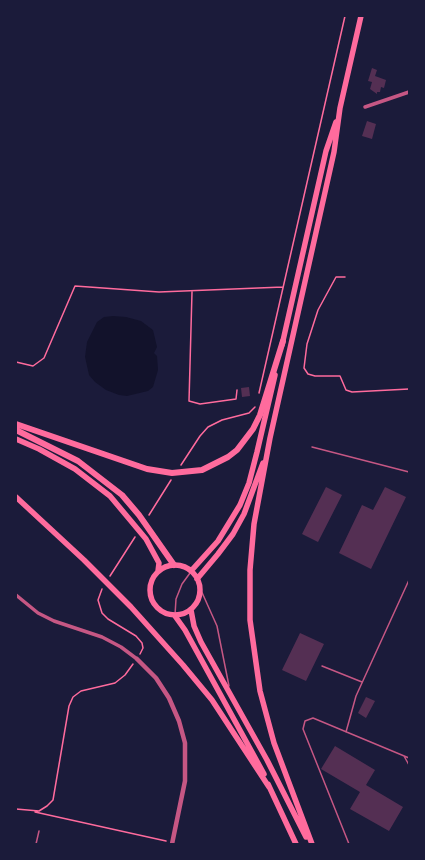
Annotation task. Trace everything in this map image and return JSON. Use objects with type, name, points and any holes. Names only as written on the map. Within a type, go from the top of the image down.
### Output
[{"type":"highway","points":[[310,844],[274,743],[265,712],[252,644],[249,595],[252,547],[270,438],[332,160],[340,108],[361,16]]},
{"type":"highway","points":[[191,571],[203,560],[229,525],[249,483],[283,342],[326,151],[340,108]]},
{"type":"highway","points":[[16,424],[147,469],[172,473],[202,470],[228,457],[237,450],[253,429],[260,415],[283,342]]},
{"type":"highway","points":[[16,430],[78,461],[122,495],[139,515],[174,565]]},
{"type":"highway","points":[[197,578],[226,544],[244,514],[255,486],[270,438]]},
{"type":"highway","points":[[16,439],[39,449],[75,469],[110,496],[146,539],[159,563],[158,571],[150,582],[149,589],[152,603],[162,612],[176,616],[191,610],[198,600],[200,588],[197,578],[186,568],[174,565],[158,571]]},
{"type":"highway","points":[[16,497],[84,560],[142,619],[183,665],[216,706],[269,787]]},
{"type":"highway","points":[[191,610],[194,626],[201,642],[267,760],[310,844]]},
{"type":"highway","points":[[176,616],[260,764],[269,787],[296,844]]},
{"type":"street","points":[[365,107],[409,92]]},
{"type":"street","points":[[16,595],[38,613],[54,621],[102,637],[120,647],[137,659],[156,678],[169,698],[180,721],[185,743],[185,781],[172,843]]},
{"type":"lane","points":[[312,448],[409,472]]},
{"type":"lane","points":[[176,616],[176,600],[182,584],[191,571]]},
{"type":"lane","points":[[346,732],[356,696],[409,580]]},
{"type":"lane","points":[[200,588],[217,626],[231,698]]},
{"type":"lane","points":[[322,666],[362,682]]},
{"type":"lane","points":[[349,844],[302,729],[305,721],[313,718],[409,758]]},
{"type":"lane","points":[[404,756],[409,765]]},
{"type":"lane","points":[[36,844],[38,831]]},
{"type":"path","points":[[259,393],[345,16]]},
{"type":"path","points":[[345,277],[336,277],[318,310],[307,344],[304,368],[308,374],[315,376],[340,376],[346,390],[352,392],[409,389]]},
{"type":"path","points":[[16,362],[32,366],[44,358],[76,286],[159,292],[192,292],[284,287]]},
{"type":"path","points":[[192,292],[189,402],[196,404],[236,399],[237,390]]},
{"type":"path","points":[[181,465],[205,430],[222,420],[249,414],[257,401]]},
{"type":"path","points":[[149,515],[171,480]]},
{"type":"path","points":[[110,576],[135,537]]},
{"type":"path","points":[[34,812],[48,806],[55,795],[71,700],[81,691],[115,683],[125,675],[137,659],[142,648],[141,640],[132,632],[108,619],[102,613],[98,600],[102,589]]},
{"type":"path","points":[[16,809],[172,843]]},
{"type":"shaded area","points":[[104,317],[126,317],[141,321],[153,330],[157,347],[154,353],[157,356],[158,370],[153,387],[148,391],[127,396],[119,395],[106,390],[95,382],[89,375],[85,357],[87,342],[97,322]]},
{"type":"building","points":[[372,68],[377,70],[375,76],[386,80],[384,88],[381,87],[380,92],[377,92],[377,94],[370,89],[372,82],[368,81]]},
{"type":"building","points":[[367,121],[376,124],[372,139],[362,136]]},
{"type":"building","points":[[249,387],[250,396],[242,397],[241,388]]},
{"type":"building","points":[[326,487],[342,495],[318,542],[302,534]]},
{"type":"building","points":[[385,487],[406,497],[371,569],[339,553],[362,505],[373,510]]},
{"type":"building","points":[[300,633],[324,644],[306,681],[282,670]]},
{"type":"building","points":[[366,697],[375,701],[366,718],[358,713]]},
{"type":"building","points":[[335,746],[375,770],[366,785],[403,807],[389,831],[350,809],[360,792],[321,769]]}]
